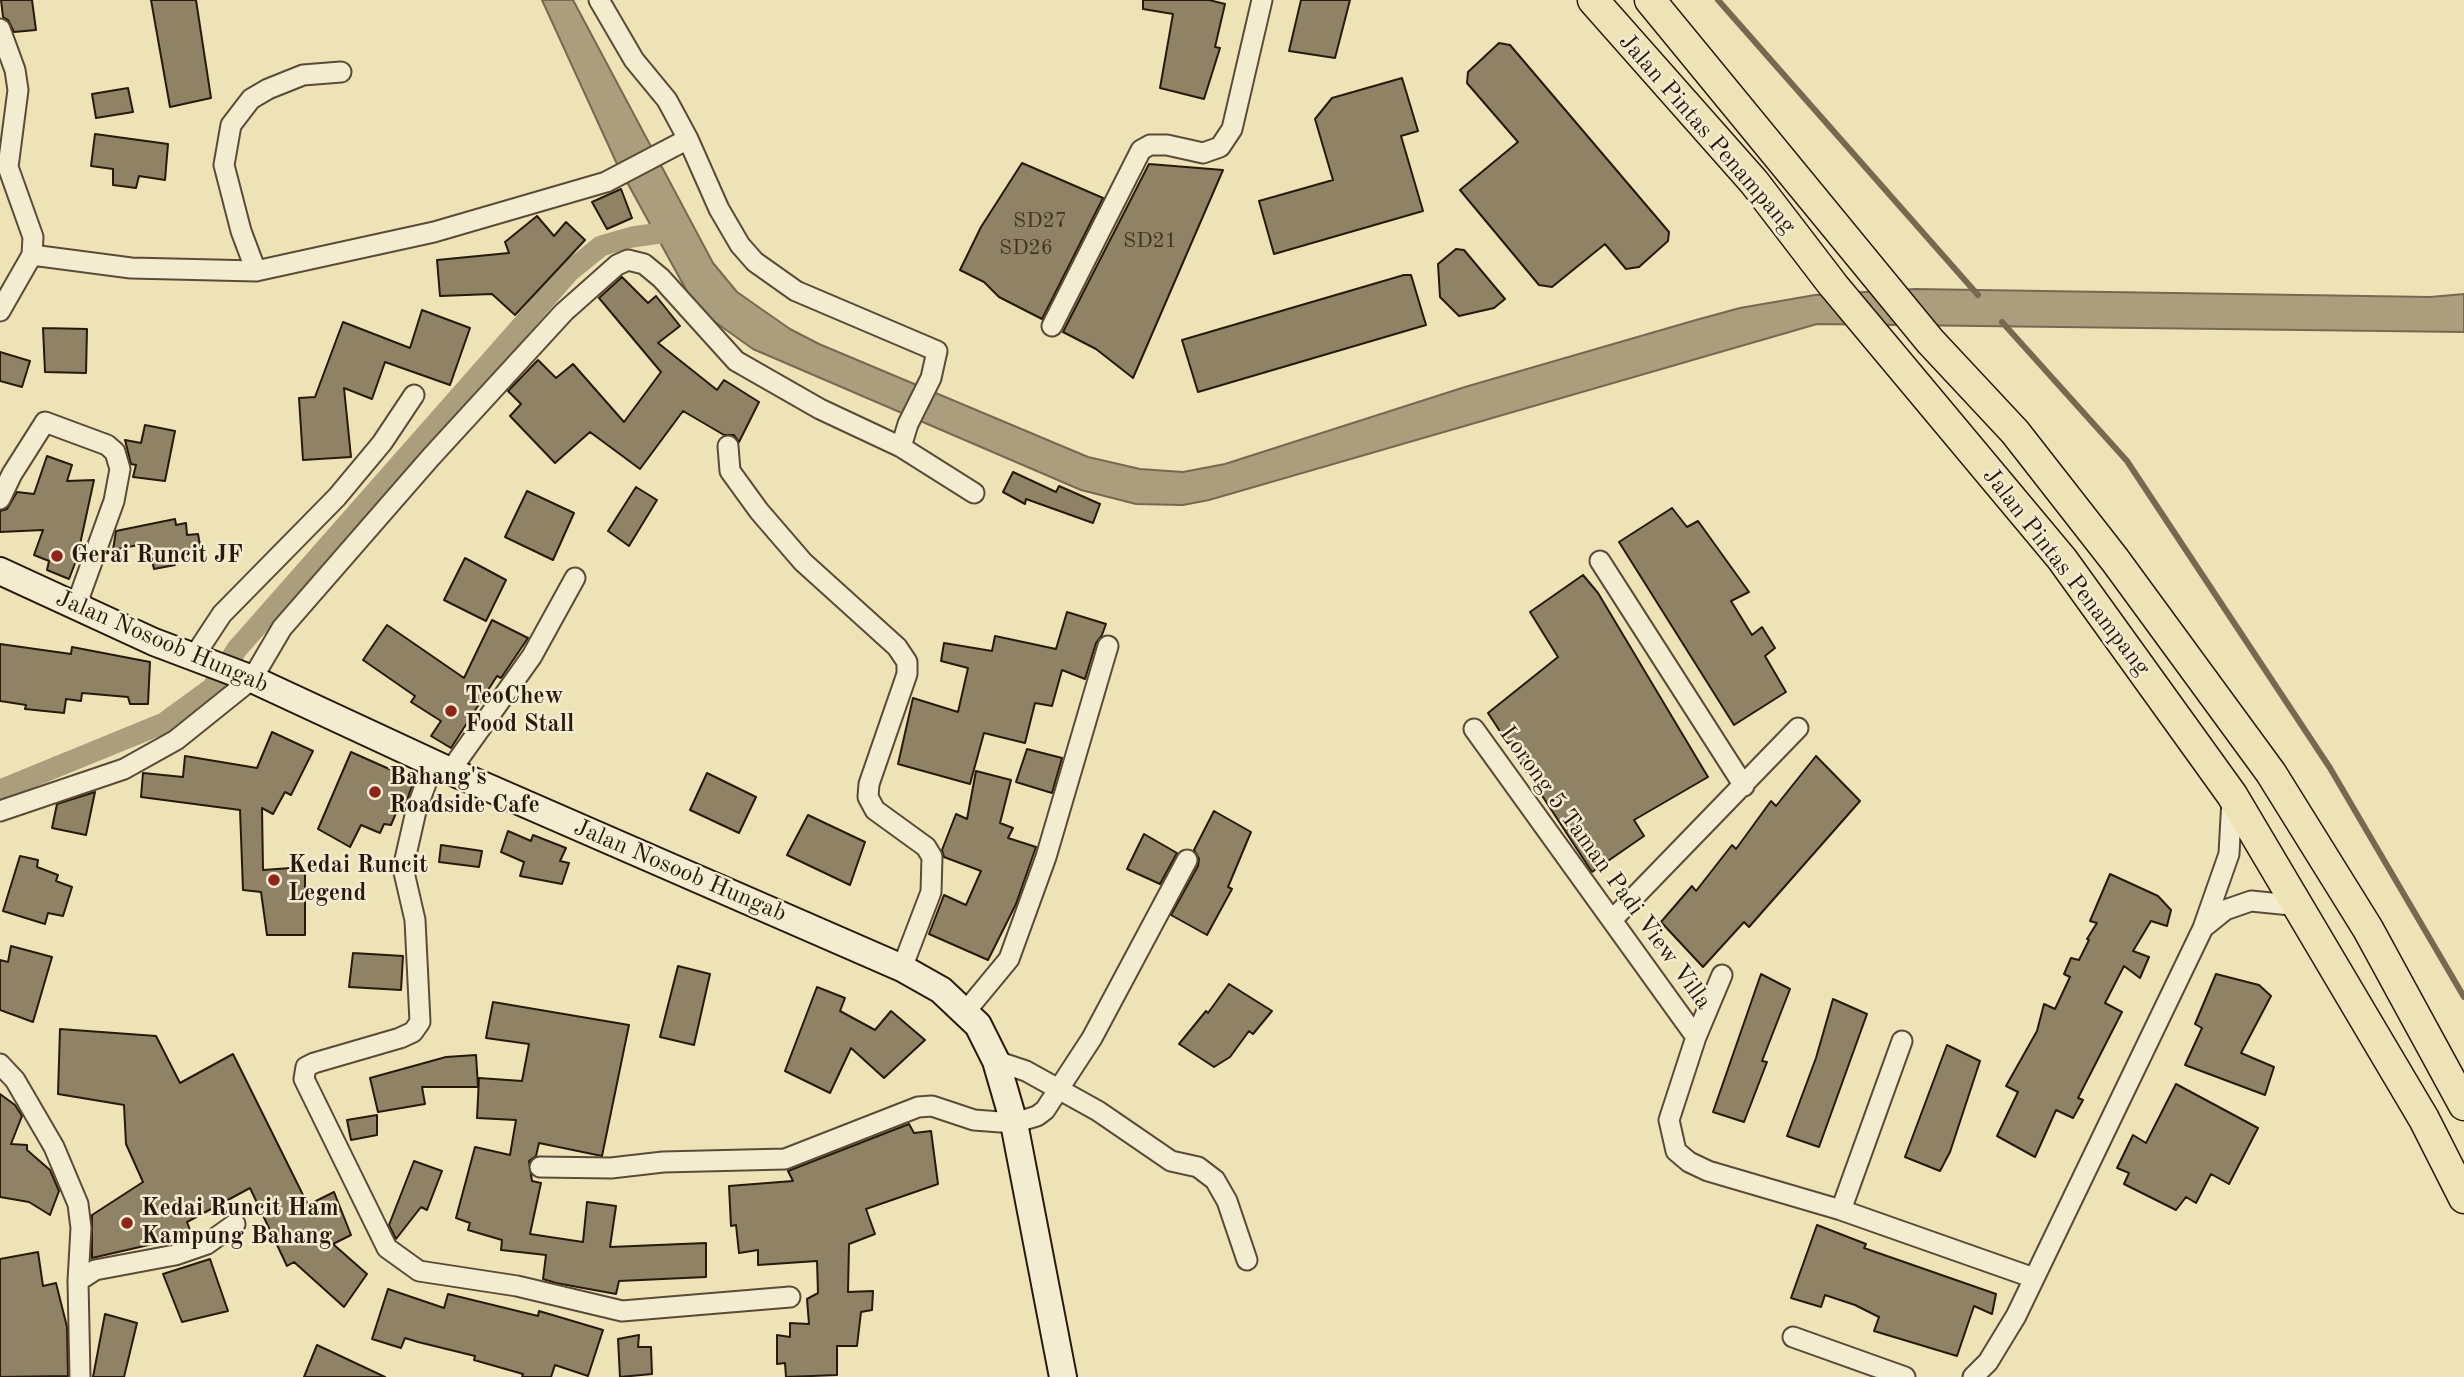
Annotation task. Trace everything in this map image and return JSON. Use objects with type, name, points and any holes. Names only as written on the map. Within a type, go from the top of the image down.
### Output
[{"type":"main road","name":"Jalan Pintas Penampang","points":[[1593,0],[1754,182],[1833,285],[2062,559],[2232,795],[2364,1014],[2424,1119],[2464,1198]]},
{"type":"main road","name":"Jalan Pintas Penampang","points":[[1650,0],[1930,341],[1993,406],[2115,560],[2271,773],[2368,929],[2464,1105]]},
{"type":"main road","name":"Jalan Nosoob Hungab","points":[[0,571],[197,660],[243,676],[441,768],[902,968],[941,990],[966,1011],[987,1040],[996,1061],[1014,1123],[1063,1377]]},
{"type":"main road","points":[[2331,869],[2338,908],[2377,973],[2380,993],[2376,1004],[2364,1014]]},
{"type":"street","points":[[599,0],[634,60],[667,100],[688,139],[719,209],[740,245],[755,262],[796,291],[937,351],[931,378],[908,425],[901,447]]},
{"type":"street","points":[[1052,326],[1141,150],[1150,145],[1167,145],[1203,153],[1220,147],[1232,129],[1262,0]]},
{"type":"street","points":[[0,29],[15,70],[18,90],[8,167],[33,237],[32,255],[0,311]]},
{"type":"street","points":[[256,271],[241,231],[224,165],[231,125],[251,99],[268,89],[303,75],[341,72]]},
{"type":"street","points":[[32,255],[131,268],[256,271],[434,232],[606,182],[688,139]]},
{"type":"street","points":[[0,811],[124,769],[176,740],[243,676],[431,457],[564,312],[617,265],[628,260],[645,264],[661,278],[736,361],[820,409],[901,447],[974,493]]},
{"type":"street","points":[[197,660],[222,614],[337,498],[382,443],[414,395]]},
{"type":"street","points":[[0,499],[12,474],[46,422],[107,445],[115,452],[120,469],[114,501],[76,606]]},
{"type":"street","points":[[728,446],[730,471],[759,511],[803,562],[897,647],[907,662],[907,674],[869,784],[868,797],[875,810],[926,847],[932,857],[931,892],[902,968]]},
{"type":"street","points":[[1600,561],[1744,786]]},
{"type":"street","points":[[575,578],[532,656],[441,768],[416,811],[403,868],[415,920],[420,1022],[413,1032],[400,1038],[314,1063],[306,1068],[304,1079],[387,1248],[419,1271],[517,1286],[622,1311],[790,1297]]},
{"type":"street","points":[[966,1011],[1009,958],[1046,857],[1108,646]]},
{"type":"street","name":"Lorong 5 Taman Padi View Villa","points":[[1474,729],[1696,1037]]},
{"type":"street","points":[[1612,920],[1798,729]]},
{"type":"street","points":[[1973,1377],[1989,1362],[2034,1279],[2203,928],[2229,854],[2232,795]]},
{"type":"street","points":[[541,1167],[611,1168],[663,1162],[785,1158],[918,1107],[932,1106],[974,1120],[1023,1122],[1045,1111],[1121,987],[1188,860]]},
{"type":"street","points":[[2203,928],[2225,910],[2251,901],[2301,906]]},
{"type":"street","points":[[1722,975],[1696,1037],[1669,1120],[1676,1152],[1708,1171],[1841,1210],[2034,1279]]},
{"type":"street","points":[[1841,1210],[1902,1041]]},
{"type":"street","points":[[996,1061],[1027,1071],[1058,1088],[1171,1161],[1198,1167],[1214,1180],[1227,1201],[1247,1260]]},
{"type":"street","points":[[0,1064],[15,1080],[71,1183],[81,1228],[78,1281],[80,1377]]},
{"type":"street","points":[[78,1281],[95,1270],[174,1255],[207,1244],[235,1224]]},
{"type":"street","points":[[1793,1337],[1905,1377]]},
{"type":"shaded area","points":[[542,0],[573,0],[713,263],[737,292],[790,329],[819,344],[1088,457],[1140,469],[1183,472],[1225,464],[1465,387],[1696,320],[1740,308],[1815,295],[1915,289],[2430,297],[2464,294],[2464,332],[1817,324],[1209,500],[1183,505],[1136,504],[1081,490],[753,349],[708,317],[689,295],[617,164]]},
{"type":"building","points":[[1,0],[32,0],[36,30],[14,32],[8,20],[3,17]]},
{"type":"building","points":[[151,0],[196,0],[211,98],[170,107]]},
{"type":"building","points":[[1143,0],[1209,0],[1225,4],[1215,47],[1220,48],[1204,99],[1160,88],[1173,14],[1143,9]]},
{"type":"building","points":[[1301,0],[1350,0],[1335,58],[1289,51]]},
{"type":"building","points":[[1499,43],[1510,45],[1669,232],[1668,241],[1639,267],[1626,269],[1605,244],[1552,287],[1539,285],[1460,190],[1518,142],[1467,83],[1468,72]]},
{"type":"building","points":[[1402,78],[1418,131],[1401,136],[1423,211],[1274,254],[1259,201],[1333,180],[1315,119],[1332,98]]},
{"type":"building","points":[[128,88],[133,112],[96,118],[92,94]]},
{"type":"building","points":[[95,134],[168,144],[165,180],[139,176],[136,188],[113,185],[113,169],[91,166]]},
{"type":"building","points":[[1022,163],[1103,198],[1042,319],[999,297],[984,282],[960,270],[981,227]]},
{"type":"building","points":[[1149,164],[1223,170],[1133,378],[1096,349],[1063,332]]},
{"type":"building","points":[[621,189],[632,218],[607,229],[592,202]]},
{"type":"building","points":[[537,216],[554,236],[566,222],[585,240],[515,315],[492,294],[440,296],[437,260],[509,253],[505,242]]},
{"type":"building","points":[[1456,249],[1464,250],[1505,299],[1494,308],[1459,316],[1440,297],[1438,264]]},
{"type":"building","points":[[1411,275],[1426,325],[1198,392],[1182,340]]},
{"type":"building","points":[[622,277],[648,303],[656,296],[680,326],[658,343],[717,390],[724,380],[759,402],[739,442],[734,435],[724,435],[683,411],[640,469],[590,432],[555,463],[510,416],[521,404],[508,391],[538,360],[556,378],[573,364],[624,422],[661,372],[599,298]]},
{"type":"building","points":[[422,310],[470,328],[450,385],[385,362],[372,399],[344,388],[351,457],[303,460],[299,398],[315,397],[343,322],[410,348]]},
{"type":"building","points":[[43,328],[87,329],[86,373],[45,372]]},
{"type":"building","points":[[0,352],[30,361],[22,387],[0,381]]},
{"type":"building","points":[[145,425],[175,431],[165,481],[133,477],[136,465],[131,464],[125,440],[141,443]]},
{"type":"building","points":[[47,456],[72,465],[67,481],[94,480],[77,558],[69,579],[47,570],[49,561],[34,555],[43,530],[0,532],[0,511],[7,509],[17,492],[34,494]]},
{"type":"building","points":[[1013,472],[1056,492],[1059,486],[1100,504],[1093,523],[1026,499],[1025,504],[1003,492]]},
{"type":"building","points":[[636,487],[657,500],[629,546],[608,531]]},
{"type":"building","points":[[527,491],[574,513],[553,560],[505,537]]},
{"type":"building","points":[[1672,508],[1687,527],[1698,521],[1749,592],[1731,601],[1752,635],[1762,627],[1775,648],[1765,656],[1786,692],[1734,725],[1619,542]]},
{"type":"building","points":[[175,519],[176,525],[186,523],[187,535],[198,534],[202,556],[174,560],[175,565],[154,569],[148,543],[113,550],[116,531]]},
{"type":"building","points":[[465,558],[506,580],[486,621],[444,600]]},
{"type":"building","points":[[1583,575],[1598,593],[1708,777],[1634,820],[1644,836],[1592,872],[1488,713],[1558,657],[1530,612]]},
{"type":"building","points":[[1067,612],[1106,624],[1096,643],[1085,679],[1062,670],[1052,706],[1035,703],[1025,743],[984,733],[970,784],[898,764],[913,698],[958,712],[968,668],[941,661],[944,643],[992,651],[995,636],[1056,649]]},
{"type":"building","points":[[492,620],[528,638],[501,678],[497,676],[451,748],[431,736],[441,721],[411,702],[415,696],[363,660],[387,625],[464,678]]},
{"type":"building","points":[[0,644],[71,654],[72,647],[150,662],[148,704],[130,704],[128,697],[82,693],[81,701],[66,699],[64,713],[25,709],[26,705],[0,701]]},
{"type":"building","points":[[272,732],[313,751],[291,795],[285,792],[273,814],[262,808],[263,870],[305,867],[305,935],[267,935],[261,892],[243,890],[240,810],[141,797],[143,773],[183,777],[185,756],[257,768]]},
{"type":"building","points":[[1027,749],[1062,758],[1052,793],[1016,782]]},
{"type":"building","name":"Bahang's Roadside Cafe","points":[[351,752],[414,780],[406,803],[401,801],[391,825],[384,824],[380,833],[361,825],[350,847],[318,829]]},
{"type":"building","points":[[1816,756],[1860,801],[1749,927],[1744,922],[1703,967],[1661,922],[1692,886],[1696,891],[1732,845],[1736,849],[1771,801],[1776,806]]},
{"type":"building","points":[[976,771],[1011,780],[1000,823],[1013,828],[1008,838],[1036,847],[1016,904],[988,960],[929,934],[944,895],[966,905],[981,871],[944,857],[942,850],[956,814],[967,819]]},
{"type":"building","points":[[707,773],[756,797],[739,833],[690,810]]},
{"type":"building","points":[[95,792],[86,835],[52,828],[57,804]]},
{"type":"building","points":[[1214,811],[1251,832],[1228,887],[1232,889],[1207,935],[1171,915],[1198,866],[1199,859],[1194,850]]},
{"type":"building","points":[[808,815],[865,842],[850,885],[787,855]]},
{"type":"building","points":[[508,831],[531,841],[533,835],[566,848],[560,861],[569,863],[562,884],[520,876],[524,862],[501,852]]},
{"type":"building","points":[[1144,834],[1177,853],[1160,884],[1127,869]]},
{"type":"building","points":[[441,845],[482,851],[479,867],[439,862]]},
{"type":"building","points":[[20,856],[38,860],[37,867],[58,875],[56,881],[72,887],[63,916],[48,913],[45,924],[3,911]]},
{"type":"building","points":[[2110,874],[2158,896],[2171,910],[2167,926],[2151,921],[2133,951],[2149,957],[2140,978],[2124,966],[2105,1003],[2122,1012],[2078,1098],[2083,1100],[2073,1118],[2056,1110],[2035,1157],[1997,1136],[2018,1092],[2006,1086],[2037,1031],[2044,1004],[2055,1009],[2070,977],[2064,974],[2071,958],[2079,960],[2089,940],[2087,939],[2097,923],[2090,921]]},
{"type":"building","points":[[11,946],[52,957],[33,1022],[0,1010],[0,960],[8,962]]},
{"type":"building","points":[[353,953],[403,956],[401,990],[349,987]]},
{"type":"building","points":[[678,966],[710,974],[694,1045],[660,1037]]},
{"type":"building","points":[[1761,974],[1790,989],[1762,1061],[1767,1062],[1744,1122],[1713,1112]]},
{"type":"building","points":[[2216,974],[2259,985],[2271,996],[2241,1053],[2274,1067],[2265,1095],[2185,1065],[2202,1028],[2195,1024]]},
{"type":"building","points":[[1229,984],[1272,1011],[1253,1034],[1249,1031],[1230,1057],[1214,1067],[1179,1044],[1206,1011],[1208,1013]]},
{"type":"building","points":[[817,987],[845,998],[840,1011],[875,1030],[891,1011],[925,1040],[884,1078],[851,1048],[830,1093],[785,1071]]},
{"type":"building","points":[[1833,999],[1867,1014],[1819,1147],[1787,1136],[1816,1058]]},
{"type":"building","points":[[493,1002],[629,1025],[602,1156],[539,1143],[536,1156],[529,1161],[532,1181],[541,1183],[530,1234],[583,1242],[587,1202],[616,1206],[610,1247],[706,1243],[706,1277],[619,1281],[616,1294],[556,1283],[543,1279],[546,1255],[501,1250],[502,1240],[468,1230],[470,1223],[456,1218],[475,1147],[510,1155],[516,1120],[477,1118],[479,1078],[522,1081],[529,1044],[486,1038]]},
{"type":"building","points":[[60,1029],[156,1036],[180,1083],[233,1054],[308,1205],[334,1192],[351,1235],[333,1244],[367,1274],[344,1307],[294,1262],[287,1266],[250,1188],[187,1222],[192,1235],[92,1258],[92,1215],[143,1182],[126,1144],[124,1105],[58,1094]]},
{"type":"building","points":[[1947,1045],[1980,1061],[1950,1152],[1940,1171],[1905,1157]]},
{"type":"building","points":[[476,1055],[478,1087],[422,1087],[425,1104],[378,1112],[370,1078],[446,1057]]},
{"type":"building","points":[[2176,1084],[2258,1128],[2229,1184],[2211,1174],[2196,1203],[2186,1197],[2176,1210],[2124,1184],[2129,1173],[2117,1168],[2133,1135],[2146,1143]]},
{"type":"building","points":[[0,1094],[15,1105],[22,1116],[11,1144],[27,1145],[27,1150],[50,1170],[59,1191],[50,1215],[29,1202],[0,1197]]},
{"type":"building","points":[[377,1115],[377,1135],[351,1140],[347,1120]]},
{"type":"building","points":[[909,1124],[914,1133],[931,1131],[938,1184],[866,1209],[875,1234],[849,1244],[848,1292],[873,1291],[872,1310],[861,1312],[857,1346],[837,1346],[837,1375],[786,1377],[785,1363],[777,1364],[777,1335],[790,1337],[790,1323],[809,1324],[807,1299],[818,1293],[817,1261],[758,1265],[758,1250],[739,1253],[736,1225],[731,1226],[729,1186],[793,1181],[788,1171]]},
{"type":"building","points":[[414,1161],[442,1171],[427,1210],[421,1207],[396,1239],[389,1225]]},
{"type":"building","points":[[1817,1225],[1866,1244],[1864,1248],[1996,1294],[1992,1314],[1974,1306],[1957,1356],[1874,1331],[1879,1317],[1855,1305],[1825,1295],[1821,1307],[1791,1298]]},
{"type":"building","points":[[38,1252],[43,1286],[56,1283],[67,1327],[68,1376],[0,1377],[0,1259]]},
{"type":"building","points":[[210,1259],[228,1311],[182,1322],[163,1274]]},
{"type":"building","points":[[388,1289],[444,1308],[448,1294],[538,1316],[539,1311],[603,1330],[588,1376],[555,1365],[551,1377],[522,1377],[523,1374],[474,1360],[475,1356],[405,1338],[401,1348],[372,1339]]},
{"type":"building","points":[[105,1314],[137,1323],[124,1377],[93,1377]]},
{"type":"building","points":[[639,1335],[638,1347],[651,1347],[652,1374],[620,1377],[618,1339]]},
{"type":"building","points":[[317,1345],[385,1377],[304,1377]]},
{"type":"waterway","points":[[1718,0],[1978,295]]},
{"type":"waterway","points":[[0,790],[164,723],[212,688],[237,649],[570,271],[601,246],[632,237],[675,231]]},
{"type":"waterway","points":[[2002,322],[2127,461],[2330,768],[2464,997]]},
{"type":"place","name":"Gerai Runcit JF","points":[[57,556]]},
{"type":"place","name":"TeoChew Food Stall","points":[[451,711]]},
{"type":"place","name":"Bahang's Roadside Cafe","points":[[375,792]]},
{"type":"place","name":"Kedai Runcit Legend","points":[[274,880]]},
{"type":"place","name":"Kedai Runcit Ham Kampung Bahang","points":[[127,1223]]}]
